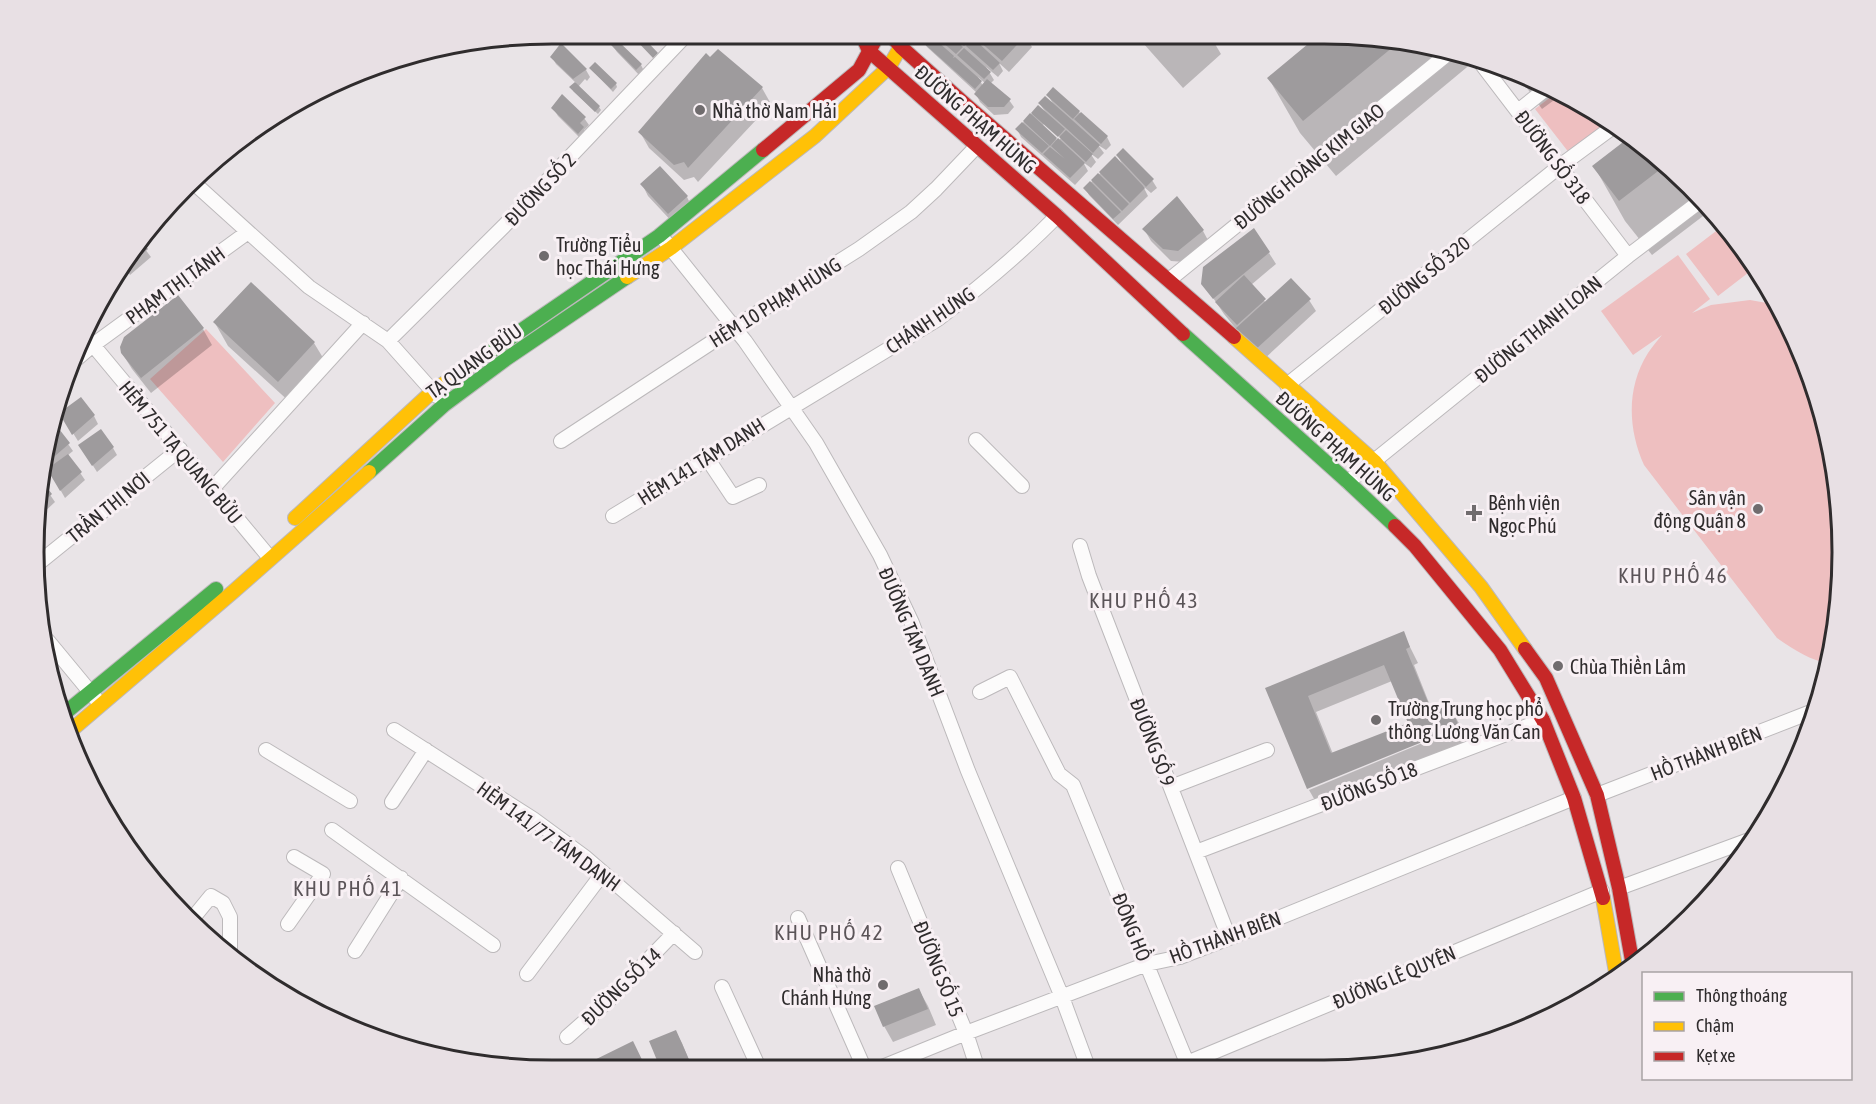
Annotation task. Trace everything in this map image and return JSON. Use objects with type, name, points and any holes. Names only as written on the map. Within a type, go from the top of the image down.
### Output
[{"type":"main road","points":[[866,44],[869,51]]},
{"type":"main road","name":"TẠ QUANG BỬU","points":[[287,525],[433,391],[659,236],[859,70],[873,44]]},
{"type":"main road","name":"ĐƯỜNG PHẠM HÙNG","points":[[898,44],[1374,462],[1481,587],[1546,678],[1597,795],[1631,957]]},
{"type":"main road","name":"TẠ QUANG BỬU","points":[[69,710],[444,405],[507,359],[671,248],[815,136],[889,67],[903,44]]},
{"type":"main road","name":"ĐƯỜNG PHẠM HÙNG","points":[[869,51],[1057,216],[1226,374],[1348,482],[1422,555],[1500,650],[1542,720],[1574,798],[1602,891],[1615,969]]},
{"type":"main road","name":"TẠ QUANG BỬU","points":[[75,727],[102,705],[267,550]]},
{"type":"street","name":"ĐƯỜNG SỐ 2","points":[[388,341],[504,226],[678,44]]},
{"type":"street","name":"ĐƯỜNG HOÀNG KIM GIAO","points":[[1168,280],[1443,58]]},
{"type":"street","name":"ĐƯỜNG SỐ 318","points":[[1486,70],[1628,256]]},
{"type":"street","points":[[1518,111],[1541,92]]},
{"type":"street","name":"ĐƯỜNG SỐ 320","points":[[1287,385],[1560,166],[1609,130]]},
{"type":"street","name":"HẺM 10 PHẠM HÙNG","points":[[561,441],[850,255],[910,212],[936,189],[977,146]]},
{"type":"street","points":[[198,187],[309,287],[388,341],[444,405]]},
{"type":"street","name":"ĐƯỜNG THANH LOAN","points":[[1348,482],[1628,256],[1695,205]]},
{"type":"street","name":"CHÁNH HƯNG","points":[[790,407],[938,319],[1021,253],[1057,216]]},
{"type":"street","name":"PHẠM THỊ TÁNH","points":[[84,353],[248,232]]},
{"type":"street","name":"ĐƯỜNG TÁM DANH","points":[[659,236],[735,327],[816,443],[880,555],[912,623],[968,771],[1062,997],[1085,1060]]},
{"type":"street","points":[[212,489],[363,323]]},
{"type":"street","name":"HẺM 751 TẠ QUANG BỬU","points":[[93,345],[212,489],[267,550]]},
{"type":"street","name":"HẺM 141 TÁM DANH","points":[[613,516],[790,407]]},
{"type":"street","points":[[976,440],[1022,486]]},
{"type":"street","name":"TRẦN THỊ NƠI","points":[[44,559],[180,449]]},
{"type":"street","points":[[707,458],[733,497],[759,484]]},
{"type":"street","name":"ĐƯỜNG SỐ 9","points":[[1080,546],[1229,938]]},
{"type":"street","points":[[52,646],[102,705]]},
{"type":"street","name":"ĐÔNG HỒ","points":[[980,692],[1010,677],[1059,774],[1073,785],[1187,1060]]},
{"type":"street","name":"HỒ THÀNH BIÊN","points":[[1597,795],[1806,714]]},
{"type":"street","name":"ĐƯỜNG SỐ 18","points":[[1196,852],[1542,720]]},
{"type":"street","name":"HẺM 141/77 TÁM DANH","points":[[394,730],[533,819],[603,873],[695,952]]},
{"type":"street","points":[[267,750],[350,801]]},
{"type":"street","points":[[392,802],[426,750]]},
{"type":"street","points":[[1171,787],[1267,750]]},
{"type":"street","name":"HỒ THÀNH BIÊN","points":[[899,1060],[1147,964],[1180,957],[1229,938],[1574,798]]},
{"type":"street","points":[[332,830],[493,945]]},
{"type":"street","points":[[1618,888],[1741,843]]},
{"type":"street","points":[[288,924],[323,874],[294,857]]},
{"type":"street","name":"ĐƯỜNG SỐ 15","points":[[898,868],[966,1033],[975,1060]]},
{"type":"street","points":[[527,974],[603,873]]},
{"type":"street","points":[[355,951],[401,878]]},
{"type":"street","name":"ĐƯỜNG LÊ QUYÊN","points":[[1203,1060],[1602,891]]},
{"type":"street","points":[[195,915],[211,896],[223,903],[230,917],[230,945]]},
{"type":"street","points":[[798,918],[861,1060]]},
{"type":"street","name":"ĐƯỜNG SỐ 14","points":[[567,1037],[610,999],[674,933]]},
{"type":"street","points":[[722,987],[755,1060]]},
{"type":"shaded area","points":[[1551,97],[1604,128],[1570,154],[1535,109]]},
{"type":"shaded area","points":[[1717,230],[1749,272],[1718,296],[1686,254]]},
{"type":"shaded area","name":"Sân vận động Quận 8","points":[[1678,255],[1710,299],[1692,313],[1711,305],[1750,300],[1767,303],[1794,357],[1806,389],[1823,453],[1828,486],[1832,552],[1831,585],[1821,661],[1802,654],[1777,638],[1644,465],[1632,423],[1633,394],[1641,366],[1662,335],[1633,355],[1601,311]]},
{"type":"shaded area","points":[[206,329],[275,403],[223,462],[150,379]]},
{"type":"building","points":[[562,44],[587,69],[573,79],[550,57]]},
{"type":"building","points":[[610,44],[621,44],[642,64],[636,70]]},
{"type":"building","points":[[640,44],[649,44],[658,53],[653,58]]},
{"type":"building","points":[[924,44],[940,44],[954,56],[953,58],[955,57],[982,81],[975,89]]},
{"type":"building","points":[[944,44],[960,44],[963,47],[956,54]]},
{"type":"building","points":[[979,44],[1000,63],[993,70],[966,46]]},
{"type":"building","points":[[982,44],[1018,44],[1002,61]]},
{"type":"building","points":[[1308,44],[1391,48],[1303,121],[1267,78]]},
{"type":"building","points":[[964,48],[991,72],[984,79],[957,55]]},
{"type":"building","name":"Nhà thờ Nam Hải","points":[[718,49],[763,87],[688,168],[684,162],[674,165],[638,132],[706,53],[710,57]]},
{"type":"building","points":[[595,62],[617,83],[611,89],[589,68]]},
{"type":"building","points":[[987,79],[1011,99],[1004,107],[988,107],[974,94]]},
{"type":"building","points":[[575,82],[600,106],[595,112],[569,87]]},
{"type":"building","points":[[1053,87],[1080,111],[1073,119],[1046,95]]},
{"type":"building","points":[[562,94],[586,117],[580,123],[584,127],[578,134],[551,108]]},
{"type":"building","points":[[1045,96],[1100,145],[1093,153],[1038,103]]},
{"type":"building","points":[[1038,105],[1065,129],[1058,137],[1031,113]]},
{"type":"building","points":[[1081,112],[1108,136],[1101,144],[1074,119]]},
{"type":"building","points":[[1030,113],[1057,138],[1050,146],[1023,121]]},
{"type":"building","points":[[1022,122],[1049,146],[1042,153],[1015,129]]},
{"type":"building","points":[[1066,130],[1093,154],[1086,162],[1059,137]]},
{"type":"building","points":[[1058,138],[1085,163],[1070,178],[1043,154],[1050,147],[1065,159],[1051,146]]},
{"type":"building","points":[[1624,141],[1659,170],[1619,201],[1592,166]]},
{"type":"building","points":[[1123,148],[1154,179],[1146,187],[1116,155]]},
{"type":"building","points":[[1115,156],[1145,188],[1130,203],[1099,172]]},
{"type":"building","points":[[660,166],[688,196],[668,214],[640,184]]},
{"type":"building","points":[[1098,173],[1129,204],[1122,211],[1091,180]]},
{"type":"building","points":[[1090,181],[1121,212],[1113,219],[1083,188]]},
{"type":"building","points":[[1177,196],[1204,230],[1178,251],[1163,249],[1142,229]]},
{"type":"building","points":[[1254,228],[1270,252],[1213,299],[1201,284],[1203,267]]},
{"type":"building","points":[[146,246],[148,249],[136,259]]},
{"type":"building","points":[[1244,275],[1266,299],[1237,325],[1215,302]]},
{"type":"building","points":[[1291,278],[1311,299],[1255,350],[1235,329]]},
{"type":"building","points":[[251,282],[315,342],[278,382],[213,322]]},
{"type":"building","points":[[178,295],[204,328],[141,378],[121,353],[120,347],[124,337]]},
{"type":"building","points":[[81,397],[95,415],[72,435],[62,418],[64,409]]},
{"type":"building","points":[[59,429],[70,443],[52,458]]},
{"type":"building","points":[[101,429],[114,447],[92,466],[78,445]]},
{"type":"building","points":[[68,454],[82,472],[60,491],[50,474],[51,466]]},
{"type":"building","points":[[48,489],[52,494],[47,499]]},
{"type":"building","points":[[1404,631],[1410,647],[1406,649],[1432,712],[1450,704],[1459,727],[1307,789],[1265,688]],"holes":[[[1384,665],[1408,723],[1331,753],[1308,696]]]},
{"type":"building","name":"Nhà thờ Chánh Hưng","points":[[919,988],[928,1009],[883,1027],[874,1006]]},
{"type":"building","points":[[676,1030],[689,1060],[657,1060],[649,1041]]},
{"type":"building","points":[[633,1041],[642,1060],[594,1060]]},
{"type":"traffic: fast","points":[[481,358],[659,236],[763,150]]},
{"type":"traffic: fast","points":[[369,472],[444,405],[506,359],[627,277]]},
{"type":"traffic: fast","points":[[1183,334],[1395,526]]},
{"type":"traffic: fast","points":[[69,710],[216,589]]},
{"type":"traffic: slow","points":[[627,277],[671,248],[815,136],[889,67],[902,44]]},
{"type":"traffic: slow","points":[[1234,337],[1375,462],[1481,587],[1525,649]]},
{"type":"traffic: slow","points":[[295,518],[433,391],[481,358]]},
{"type":"traffic: slow","points":[[75,727],[369,472]]},
{"type":"traffic: slow","points":[[1603,898],[1615,969]]},
{"type":"traffic: jam","points":[[866,44],[869,51],[1057,216],[1183,334]]},
{"type":"traffic: jam","points":[[763,150],[859,70],[873,44]]},
{"type":"traffic: jam","points":[[898,44],[1234,337]]},
{"type":"traffic: jam","points":[[1395,526],[1415,546],[1500,650],[1543,720],[1574,798],[1603,898]]},
{"type":"traffic: jam","points":[[1525,649],[1546,678],[1597,795],[1619,888],[1631,957]]},
{"type":"place","name":"Nhà thờ Nam Hải","points":[[700,110]]},
{"type":"place","name":"Trường Tiểu học Thái Hưng","points":[[544,256]]},
{"type":"place","name":"Sân vận động Quận 8","points":[[1758,509]]},
{"type":"place","name":"Bệnh viện Ngọc Phú","points":[[1474,513]]},
{"type":"place","name":"Chùa Thiền Lâm","points":[[1558,666]]},
{"type":"place","name":"Trường Trung học phổ thông Lương Văn Can","points":[[1376,720]]},
{"type":"place","name":"Nhà thờ Chánh Hưng","points":[[883,985]]},
{"type":"district","name":"KHU PHỐ 46","points":[[1673,575]]},
{"type":"district","name":"KHU PHỐ 43","points":[[1144,600]]},
{"type":"district","name":"KHU PHỐ 41","points":[[348,888]]},
{"type":"district","name":"KHU PHỐ 42","points":[[829,932]]}]
